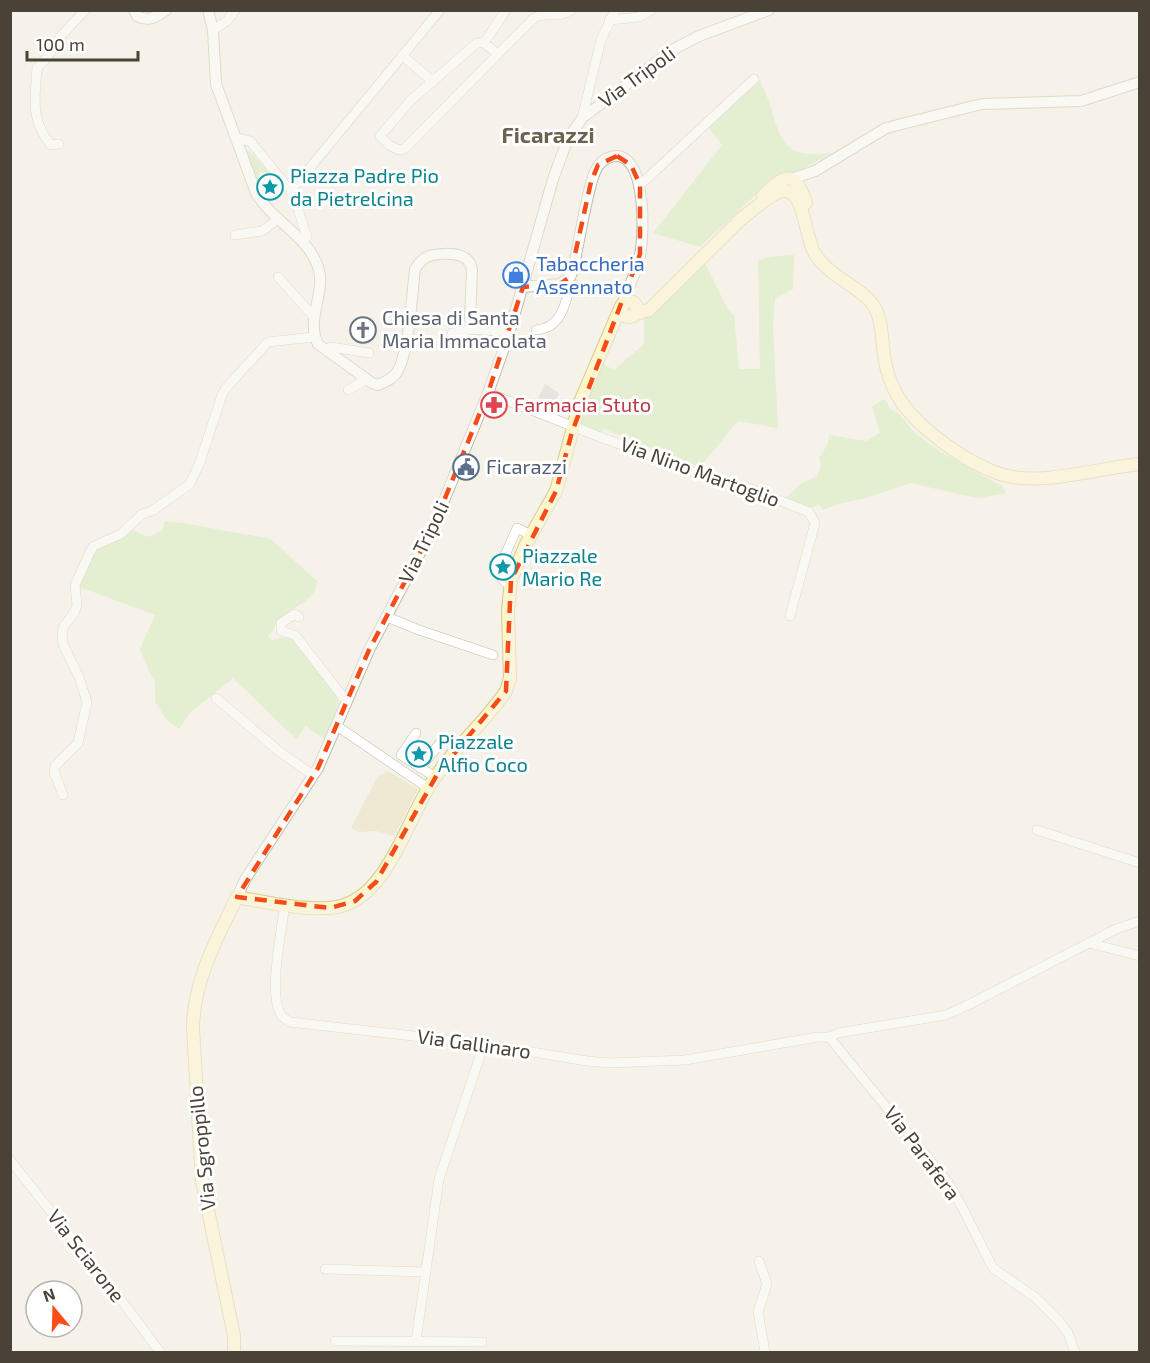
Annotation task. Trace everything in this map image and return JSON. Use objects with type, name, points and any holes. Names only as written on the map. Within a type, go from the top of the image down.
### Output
[{"type":"main road","points":[[237,897],[311,907],[338,907],[356,901],[365,894],[385,869],[431,783],[506,691],[510,678],[508,611],[510,586],[518,561],[556,490],[580,402],[608,337],[620,319],[628,309],[645,312],[777,182],[785,178],[794,182],[806,205],[807,234]]},
{"type":"main road","points":[[737,222],[775,193],[789,191],[797,197],[814,253],[838,278],[868,298],[874,305],[879,315],[887,370],[902,404],[922,425],[964,456],[999,474],[1031,479],[1140,464]]},
{"type":"main road","name":"Via Tripoli","points":[[193,1013],[201,978],[214,944],[237,897]]},
{"type":"main road","name":"Via Sgroppillo","points":[[193,1013],[201,1174],[234,1336],[234,1353]]},
{"type":"street","points":[[59,144],[51,145],[40,130],[34,104],[37,68],[61,36],[85,10]]},
{"type":"street","points":[[134,10],[137,16],[147,20],[166,10]]},
{"type":"street","points":[[208,10],[213,30],[216,84],[256,193],[267,209],[305,246],[316,261],[319,270],[321,279],[314,316],[314,337],[318,344],[367,380],[378,385],[395,376],[405,348],[415,269],[427,256],[461,255],[471,263],[470,319],[475,329]]},
{"type":"street","points":[[213,30],[236,10]]},
{"type":"street","points":[[290,190],[440,10]]},
{"type":"street","points":[[484,43],[506,10]]},
{"type":"street","points":[[498,54],[484,43],[477,43],[411,100],[380,136],[389,145],[399,150],[404,149],[534,18],[540,14],[561,16],[571,10]]},
{"type":"street","points":[[582,118],[601,40],[615,10]]},
{"type":"street","points":[[609,21],[639,17],[651,10]]},
{"type":"street","name":"Via Tripoli","points":[[237,897],[246,878],[313,775],[337,726],[369,650],[432,530],[488,393],[510,331],[553,179],[567,141],[582,118],[686,41],[769,10]]},
{"type":"street","points":[[402,55],[433,82]]},
{"type":"street","points":[[640,185],[754,79]]},
{"type":"street","points":[[750,213],[776,188],[815,171],[886,128],[982,104],[1081,101],[1140,82]]},
{"type":"street","points":[[236,138],[250,141],[290,190],[307,237]]},
{"type":"street","points":[[523,287],[552,286],[566,281],[573,273],[591,182],[598,165],[609,157],[617,156],[625,158],[631,165],[640,185],[640,254],[628,309]]},
{"type":"street","points":[[235,235],[262,231],[278,219]]},
{"type":"street","points":[[278,277],[314,316]]},
{"type":"street","points":[[536,330],[545,329],[553,324],[562,313],[570,286],[566,281]]},
{"type":"street","points":[[452,333],[475,329],[510,331]]},
{"type":"street","points":[[63,795],[54,772],[55,766],[78,743],[87,702],[80,677],[63,644],[62,633],[77,605],[75,585],[91,550],[102,542],[121,534],[142,514],[153,511],[190,484],[200,462],[222,395],[262,345],[274,340],[314,337]]},
{"type":"street","points":[[327,351],[331,347],[369,353]]},
{"type":"street","points":[[348,390],[367,380]]},
{"type":"street","name":"Via Nino Martoglio","points":[[488,393],[809,512],[815,523],[789,616]]},
{"type":"street","points":[[299,617],[295,614],[281,623],[281,631],[295,635],[347,702]]},
{"type":"street","points":[[387,617],[493,655]]},
{"type":"street","points":[[216,698],[280,752],[313,775]]},
{"type":"street","points":[[337,726],[431,783]]},
{"type":"street","points":[[416,733],[401,755],[420,768],[431,783]]},
{"type":"street","points":[[420,768],[445,738]]},
{"type":"street","points":[[1037,830],[1140,863]]},
{"type":"street","name":"Via Gallinaro","points":[[285,904],[274,985],[282,1016],[290,1022],[484,1044],[587,1061],[637,1063],[685,1060],[829,1037],[838,1033],[946,1015],[1116,929],[1140,921]]},
{"type":"street","points":[[1089,944],[1140,956]]},
{"type":"street","name":"Via Parafera","points":[[829,1037],[947,1180],[993,1268],[1036,1298],[1059,1321],[1068,1333],[1075,1353]]},
{"type":"street","points":[[416,1341],[439,1179],[484,1044]]},
{"type":"street","name":"Via Sciarone","points":[[10,1160],[121,1299],[160,1353]]},
{"type":"street","points":[[759,1261],[767,1284],[758,1312],[765,1353]]},
{"type":"street","points":[[325,1269],[425,1272]]},
{"type":"street","points":[[336,1341],[482,1342]]},
{"type":"highlighted area","points":[[617,156],[631,165],[640,185],[640,254],[572,432],[556,491],[511,580],[506,691],[438,773],[376,882],[355,901],[330,908],[237,897],[318,768],[369,650],[432,530],[488,393],[523,287],[560,284],[570,277],[591,182],[598,165]]},
{"type":"shaded area","points":[[545,384],[559,393],[551,416],[533,409]]},
{"type":"shaded area","points":[[388,771],[418,789],[394,836],[376,831],[359,832],[351,828],[378,776]]},
{"type":"green space","points":[[760,80],[781,137],[790,148],[805,154],[833,153],[792,174],[785,172],[778,174],[700,247],[653,233],[722,145],[709,128]]},
{"type":"green space","points":[[247,150],[254,155],[284,192],[283,195],[265,172],[259,172],[266,193],[261,192]]},
{"type":"green space","points":[[794,255],[793,289],[775,298],[773,327],[778,428],[738,421],[700,467],[604,429],[602,433],[580,423],[586,402],[603,364],[614,370],[644,344],[644,319],[704,261],[728,310],[734,315],[739,369],[760,369],[758,261],[769,257]]},
{"type":"green space","points":[[885,399],[890,409],[897,412],[917,435],[941,452],[1003,487],[1006,493],[979,498],[911,483],[823,510],[819,504],[810,509],[785,499],[802,483],[817,476],[821,465],[819,458],[828,444],[829,435],[866,441],[880,433],[872,406]]},
{"type":"green space","points":[[165,521],[271,539],[318,582],[311,596],[285,614],[268,636],[272,641],[279,638],[292,639],[337,696],[339,708],[325,740],[306,726],[296,739],[233,678],[189,714],[179,729],[167,720],[155,702],[155,682],[140,649],[155,615],[77,586],[95,549],[133,530],[147,537],[162,531]]},
{"type":"place","name":"Piazza Padre Pio da Pietrelcina","points":[[270,187]]},
{"type":"place","name":"Tabaccheria Assennato","points":[[516,275]]},
{"type":"place","name":"Chiesa di Santa Maria Immacolata","points":[[363,330]]},
{"type":"place","name":"Farmacia Stuto","points":[[494,405]]},
{"type":"place","name":"Ficarazzi","points":[[466,467]]},
{"type":"place","name":"Piazzale Mario Re","points":[[503,567]]},
{"type":"place","name":"Piazzale Alfio Coco","points":[[419,754]]},
{"type":"district","name":"Ficarazzi","points":[[548,135]]}]
